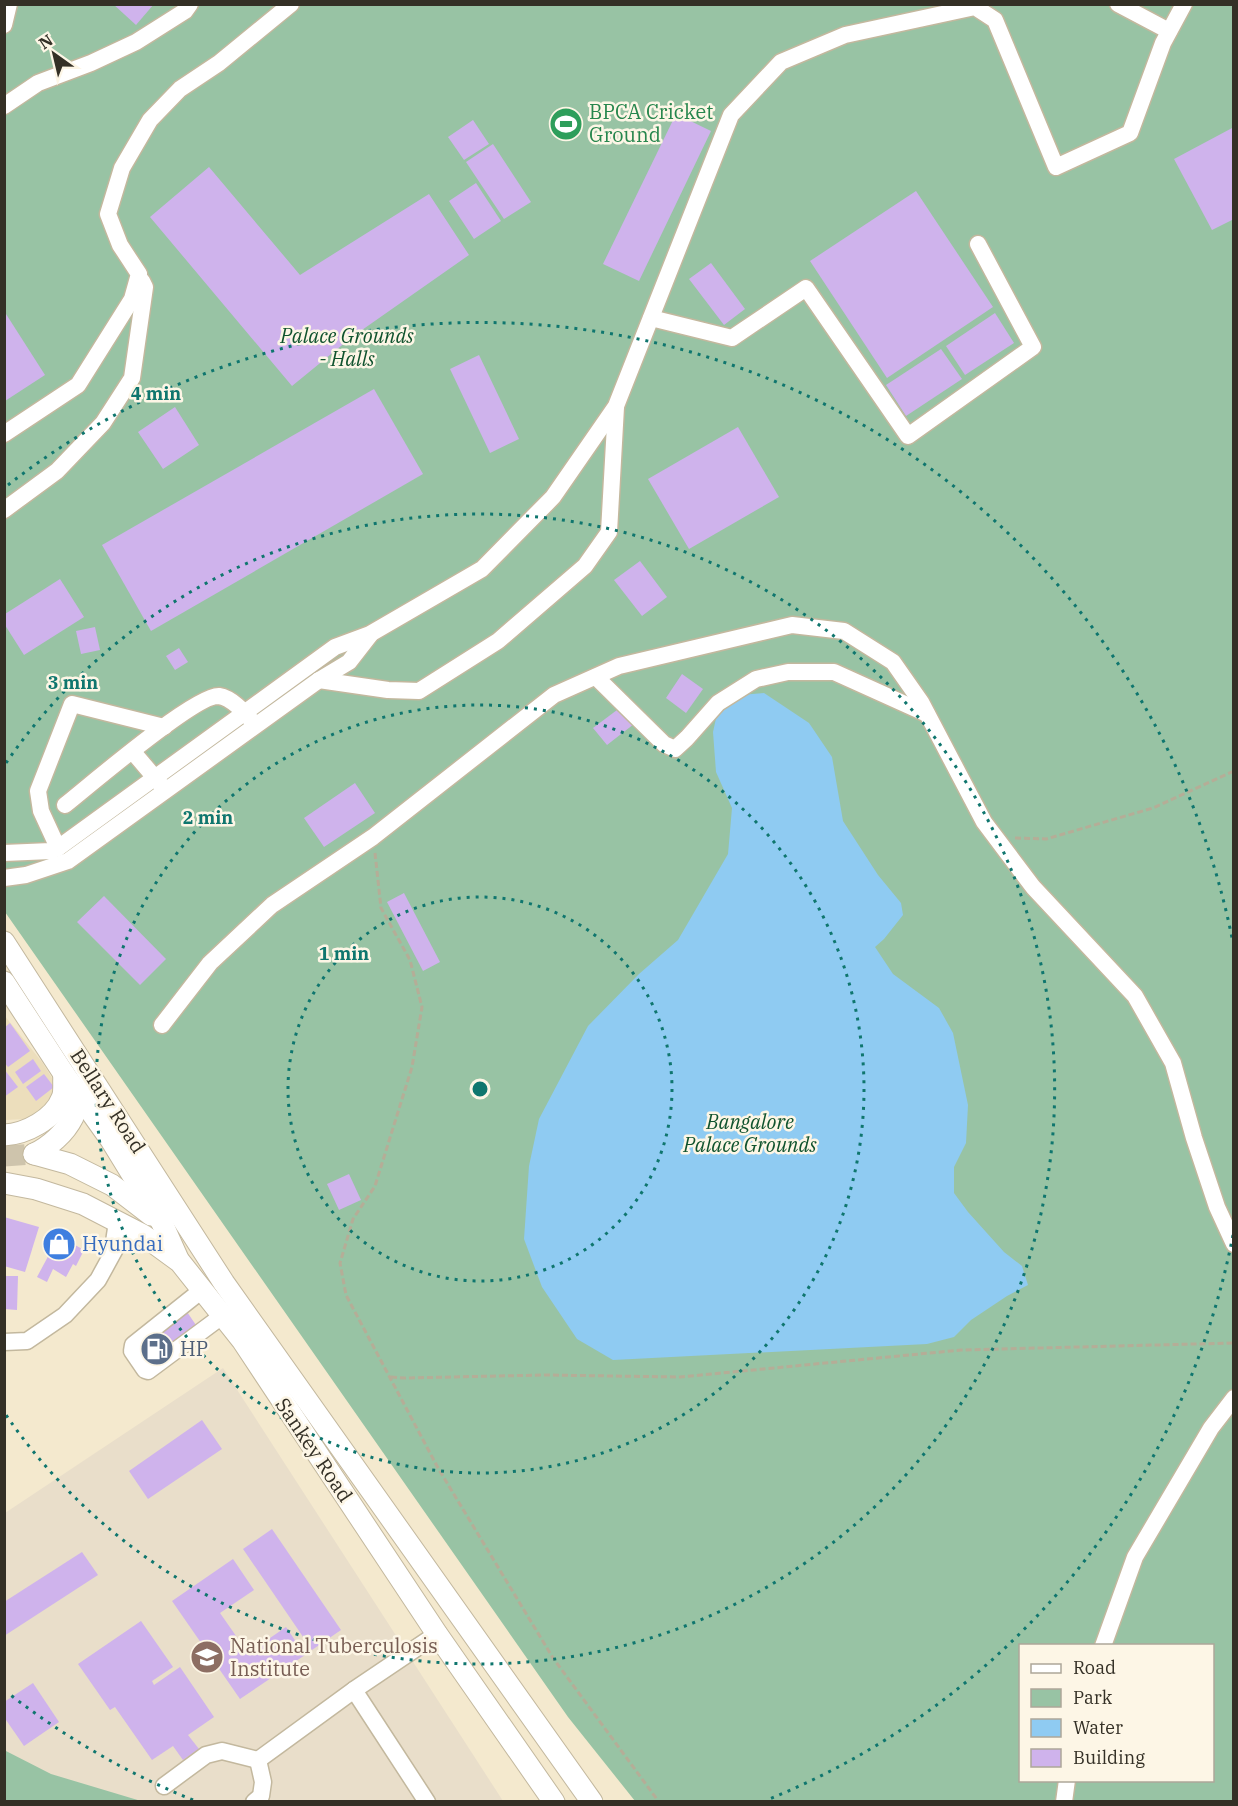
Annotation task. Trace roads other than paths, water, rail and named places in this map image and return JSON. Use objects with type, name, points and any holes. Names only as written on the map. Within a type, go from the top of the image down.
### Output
[{"type":"main road","name":"Bellary Road","points":[[4,942],[211,1261]]},
{"type":"main road","name":"Bellary Road","points":[[4,982],[76,1092],[111,1140],[162,1223],[180,1262]]},
{"type":"main road","points":[[4,1135],[35,1126],[51,1113],[62,1098],[64,1074]]},
{"type":"main road","points":[[76,1092],[74,1115],[62,1133],[45,1149],[34,1154],[70,1164],[112,1185],[211,1261]]},
{"type":"main road","name":"Sankey Road","points":[[4,1183],[36,1189],[83,1204],[144,1235],[180,1262],[242,1340],[437,1634],[550,1799]]},
{"type":"main road","name":"Sankey Road","points":[[211,1261],[224,1283],[592,1802]]},
{"type":"street","points":[[4,25],[9,4]]},
{"type":"street","points":[[4,106],[38,83],[91,63],[136,42],[185,11],[190,4]]},
{"type":"street","points":[[4,510],[57,471],[103,423],[132,378],[146,286],[120,245],[108,214],[122,168],[150,120],[180,89],[219,63],[291,4]]},
{"type":"street","points":[[1118,4],[1169,31]]},
{"type":"street","points":[[4,853],[51,851],[58,848],[335,647],[370,634],[482,569],[553,498],[616,406],[731,115],[781,62],[845,35],[980,6],[995,20],[1056,167],[1130,133],[1163,43],[1184,4]]},
{"type":"street","points":[[651,318],[732,338],[806,288],[908,436],[1033,347],[978,244]]},
{"type":"street","points":[[4,434],[78,385],[132,299],[139,274]]},
{"type":"street","points":[[319,680],[388,690],[418,691],[498,641],[585,566],[609,532],[616,406]]},
{"type":"street","points":[[162,1025],[210,963],[272,905],[373,837],[554,695],[619,666],[792,625],[844,631],[893,662],[927,714],[984,822],[1033,887],[1135,996],[1173,1063],[1194,1138],[1217,1207],[1233,1244]]},
{"type":"street","points":[[4,878],[26,875],[68,861],[319,680],[349,662],[370,634]]},
{"type":"street","points":[[596,677],[664,744],[675,749],[718,703],[756,679],[788,672],[834,672],[927,714]]},
{"type":"street","points":[[65,805],[164,727],[209,697],[227,698],[257,726]]},
{"type":"street","points":[[58,848],[41,811],[38,791],[72,704],[164,727]]},
{"type":"street","points":[[133,752],[166,791]]},
{"type":"street","points":[[4,1342],[27,1341],[65,1315],[92,1287],[115,1249],[117,1222]]},
{"type":"street","points":[[202,1290],[133,1345],[132,1351],[145,1370],[148,1371],[222,1316]]},
{"type":"street","points":[[1104,1644],[1135,1557],[1211,1428],[1233,1398]]},
{"type":"street","points":[[258,1760],[354,1690],[437,1634]]},
{"type":"street","points":[[354,1690],[427,1802]]},
{"type":"street","points":[[164,1786],[206,1755],[222,1751],[258,1760]]},
{"type":"street","points":[[254,1802],[261,1796],[263,1782],[258,1760]]},
{"type":"street","points":[[1064,1802],[1067,1782]]},
{"type":"water","points":[[764,693],[809,723],[832,757],[843,821],[878,875],[901,903],[903,915],[875,947],[893,974],[939,1008],[953,1033],[968,1105],[966,1143],[954,1167],[954,1193],[1004,1252],[1022,1266],[1028,1285],[971,1320],[954,1337],[927,1344],[613,1360],[577,1339],[542,1287],[524,1239],[529,1166],[539,1119],[588,1026],[639,974],[678,940],[728,854],[732,808],[716,772],[713,732],[717,714],[741,695]]},
{"type":"tunnel","points":[[4,1156],[34,1154]]},
{"type":"place","name":"BPCA Cricket Ground","points":[[566,124]]},
{"type":"place","name":"Hyundai","points":[[59,1244]]},
{"type":"place","name":"HP","points":[[157,1349]]},
{"type":"place","name":"National Tuberculosis Institute","points":[[207,1657]]},
{"type":"park label","name":"Palace Grounds - Halls","points":[[347,348]]},
{"type":"park label","name":"Bangalore Palace Grounds","points":[[750,1134]]}]
